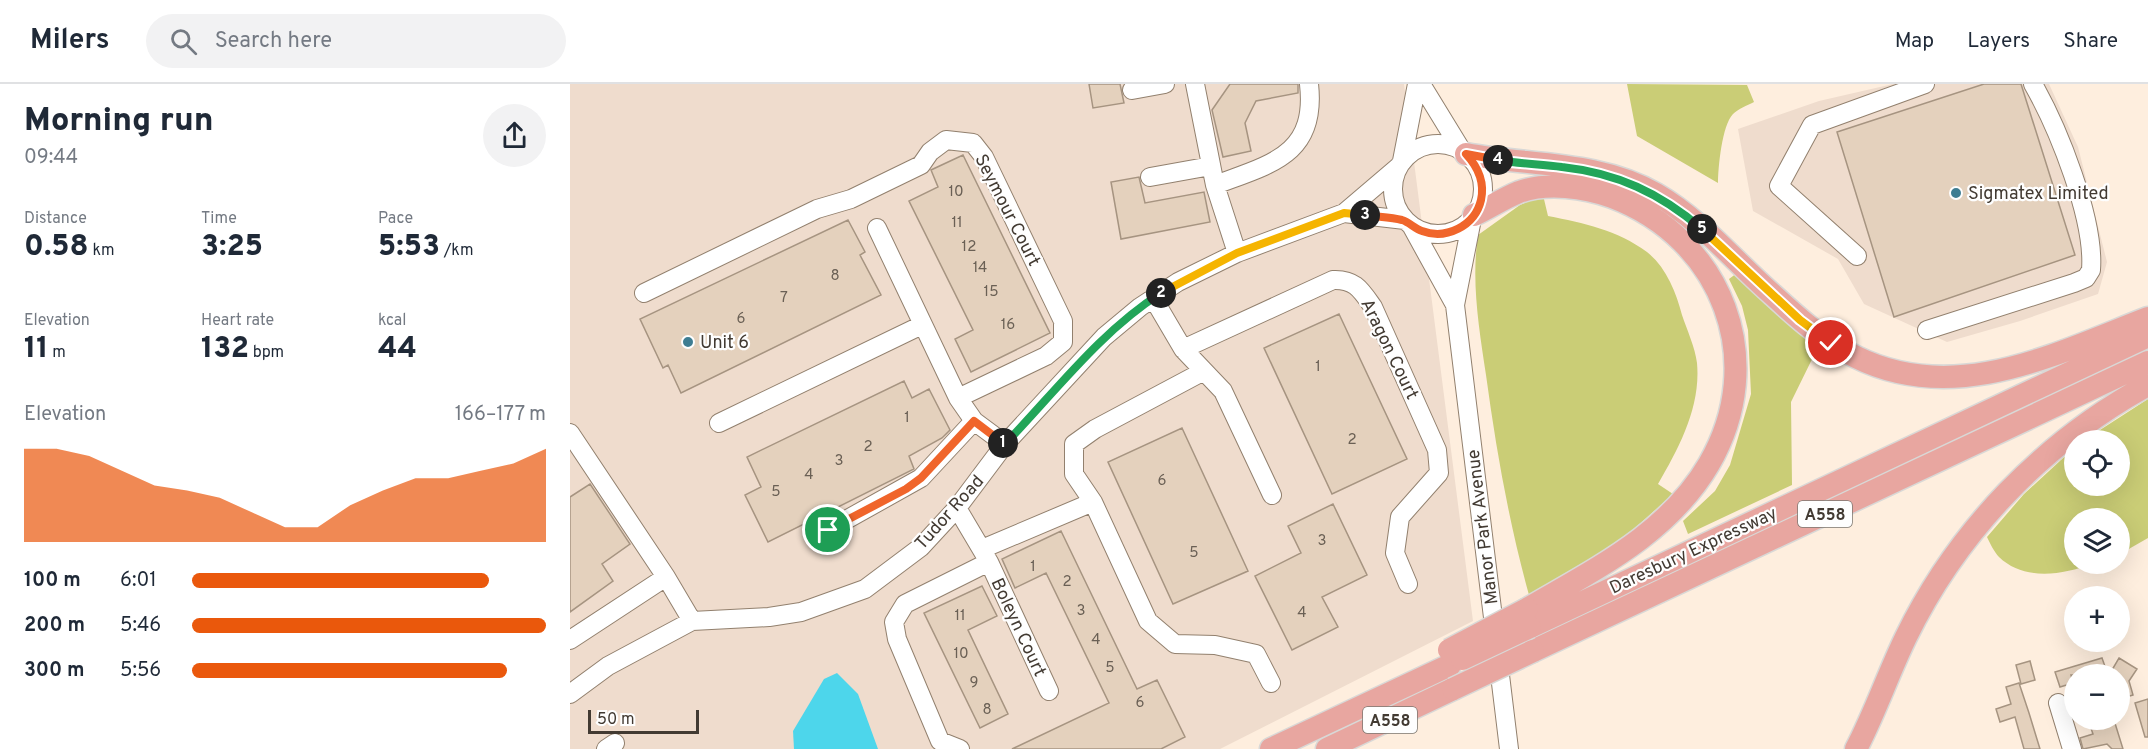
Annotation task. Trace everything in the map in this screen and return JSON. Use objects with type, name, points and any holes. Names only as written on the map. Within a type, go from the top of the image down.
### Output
[{"type":"main road","points":[[1464,153],[1504,161],[1594,171],[1624,179],[1655,193],[1679,209],[1719,243],[1800,320],[1857,358],[1888,369],[1924,376],[1953,378],[1988,374],[2034,362],[2148,318]]},
{"type":"main road","points":[[1473,217],[1519,192],[1539,188],[1570,187],[1602,194],[1634,206],[1662,222],[1689,247],[1710,277],[1729,316],[1736,353],[1735,393],[1728,428],[1709,465],[1681,503],[1647,536],[1528,618]]},
{"type":"main road","name":"Daresbury Expressway","points":[[1528,618],[2148,336]]},
{"type":"main road","name":"Daresbury Expressway","points":[[1327,749],[2148,362]]},
{"type":"main road","points":[[1856,749],[1906,638],[1934,586],[1960,548],[2000,499],[2050,452],[2148,385]]},
{"type":"main road","name":"A558","points":[[1271,749],[1359,707],[1449,657],[1528,618]]},
{"type":"street","points":[[1132,90],[1165,84]]},
{"type":"street","points":[[1195,84],[1215,184],[1237,253]]},
{"type":"street","points":[[1215,184],[1257,169],[1292,150],[1306,129],[1311,104],[1309,84]]},
{"type":"street","points":[[1417,84],[1400,164],[1393,180],[1393,195],[1397,208],[1409,224],[1437,234],[1450,233],[1473,217],[1483,190],[1481,176],[1421,84]]},
{"type":"street","points":[[1857,256],[1779,186],[1812,125],[1925,84]]},
{"type":"street","points":[[1928,330],[2074,283],[2086,278],[2091,270],[2088,237],[2075,183],[2058,137],[2032,84]]},
{"type":"street","name":"Seymour Court","points":[[644,293],[817,209],[851,199],[921,165],[930,152],[946,140],[973,142],[984,157],[1063,321],[1063,342],[1046,356],[958,398]]},
{"type":"street","points":[[1400,164],[1412,152],[1431,145],[1450,146],[1464,153]]},
{"type":"street","name":"Tudor Road","points":[[570,694],[608,666],[692,621],[769,617],[801,612],[865,590],[921,547],[957,508],[1005,444],[1104,337],[1153,298],[1179,282],[1237,253],[1344,213],[1400,164]]},
{"type":"street","points":[[1150,177],[1211,166]]},
{"type":"street","name":"Tudor Road","points":[[1344,213],[1409,224]]},
{"type":"street","name":"Manor Park Avenue","points":[[1473,217],[1455,305],[1509,749]]},
{"type":"street","name":"Manor Park Avenue","points":[[1409,224],[1455,305]]},
{"type":"street","points":[[878,228],[958,398],[974,421],[1005,444]]},
{"type":"street","name":"Aragon Court","points":[[1183,349],[1333,280],[1347,279],[1358,286],[1373,307],[1437,450],[1439,473],[1400,517],[1395,553],[1408,584]]},
{"type":"street","points":[[1153,298],[1183,349],[1223,391],[1272,495]]},
{"type":"street","points":[[718,423],[922,325]]},
{"type":"street","points":[[1204,371],[1095,429],[1074,444],[1074,474],[1093,502],[1148,621],[1175,644],[1215,645],[1256,654],[1271,683]]},
{"type":"street","points":[[828,530],[906,489],[921,478],[974,421]]},
{"type":"street","points":[[570,433],[666,577],[692,621]]},
{"type":"street","name":"Boleyn Court","points":[[960,749],[940,741],[897,639],[894,622],[905,604],[986,555],[1093,502]]},
{"type":"street","name":"Boleyn Court","points":[[957,508],[986,555],[1049,691]]},
{"type":"street","points":[[570,640],[666,577]]},
{"type":"street","points":[[2058,703],[2072,749]]},
{"type":"shaded area","points":[[570,84],[1404,84],[1473,621],[1220,749],[570,749]]},
{"type":"shaded area","points":[[1893,84],[2049,84],[2078,147],[2107,262],[2098,294],[2020,321],[1947,342],[1864,304],[1838,259],[1753,211],[1738,129],[1819,101]]},
{"type":"green space","points":[[1627,84],[1747,85],[1754,102],[1738,110],[1729,120],[1721,147],[1718,183],[1637,136]]},
{"type":"green space","points":[[1543,195],[1548,216],[1587,225],[1624,238],[1647,252],[1660,265],[1673,289],[1693,345],[1697,363],[1697,379],[1696,395],[1687,426],[1658,484],[1673,494],[1616,545],[1529,595],[1509,513],[1494,430],[1479,322],[1475,270],[1478,235],[1520,205]]},
{"type":"green space","points":[[1737,273],[1817,349],[1791,402],[1792,485],[1688,534],[1683,521],[1715,491],[1730,465],[1751,394],[1748,330],[1742,306],[1729,279]]},
{"type":"green space","points":[[2148,399],[2148,538],[2130,548],[2130,508],[2064,508],[2064,572],[2032,573],[2009,565],[1999,557],[1987,537],[2024,494],[2064,457],[2064,496],[2130,496],[2130,430],[2100,430]]},
{"type":"water","points":[[837,673],[858,694],[878,749],[794,749],[793,731],[824,679]]},
{"type":"building","points":[[1089,84],[1120,84],[1124,103],[1093,108]]},
{"type":"building","points":[[1230,84],[1298,84],[1298,93],[1256,101],[1245,123],[1251,151],[1223,157],[1212,110]]},
{"type":"building","name":"Sigmatex Limited","points":[[1984,84],[2021,84],[2075,255],[1894,317],[1837,132]]},
{"type":"building","points":[[963,155],[1050,333],[971,372],[955,339],[973,330],[909,201],[938,187],[931,170]]},
{"type":"building","points":[[1139,177],[1145,203],[1204,192],[1210,222],[1121,239],[1111,182]]},
{"type":"building","points":[[848,220],[865,252],[860,255],[881,295],[681,393],[668,365],[663,368],[640,319]]},
{"type":"building","points":[[1339,314],[1407,459],[1332,494],[1264,348]]},
{"type":"building","points":[[904,381],[912,398],[929,389],[950,430],[942,438],[909,456],[914,469],[768,542],[745,495],[761,487],[747,457]]},
{"type":"building","points":[[1182,428],[1248,571],[1173,604],[1108,462]]},
{"type":"building","points":[[590,484],[630,544],[602,564],[613,581],[570,612],[570,497]]},
{"type":"building","points":[[1333,504],[1367,575],[1322,597],[1338,627],[1292,650],[1255,576],[1301,553],[1288,526]]},
{"type":"building","points":[[1061,531],[1137,689],[1157,680],[1185,737],[1161,749],[1012,749],[1109,703],[1046,573],[1015,588],[1002,559]]},
{"type":"building","points":[[982,586],[997,616],[968,630],[1008,714],[980,728],[924,613]]},
{"type":"building","points":[[2102,658],[2104,664],[2082,664]]},
{"type":"building","points":[[2119,658],[2129,664],[2115,664]]},
{"type":"building","points":[[2030,661],[2035,680],[2021,684],[2016,665]]},
{"type":"building","points":[[2130,665],[2137,669],[2130,680]]},
{"type":"building","points":[[2064,669],[2064,686],[2060,687],[2055,672]]},
{"type":"building","points":[[2019,683],[2040,749],[2024,749],[2015,717],[2000,722],[1996,709],[2011,704],[2006,687]]},
{"type":"building","points":[[2148,699],[2148,737],[2145,737],[2135,703]]},
{"type":"building","points":[[2092,730],[2117,730],[2123,749],[2112,749],[2107,744],[2083,749],[2080,738],[2093,734]]},
{"type":"place","name":"Sigmatex Limited","points":[[1956,193]]},
{"type":"place","name":"Unit 6","points":[[688,342]]},
{"type":"route","points":[[828,530],[906,489],[921,478],[974,421],[1005,444],[1104,337],[1140,307],[1179,282],[1237,253],[1344,213],[1405,220],[1412,227],[1437,234],[1450,233],[1462,227],[1472,219],[1480,203],[1483,190],[1481,176],[1475,164],[1466,154],[1504,161],[1594,171],[1624,179],[1655,193],[1679,209],[1719,243],[1800,320],[1831,343]]}]
